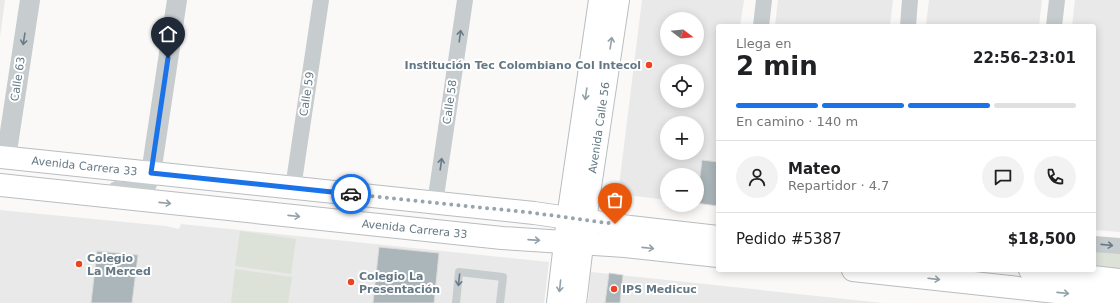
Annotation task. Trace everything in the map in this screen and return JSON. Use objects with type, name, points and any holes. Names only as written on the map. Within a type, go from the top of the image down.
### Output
[{"type":"main road","name":"Avenida Calle 56","points":[[558,303],[573,242],[600,0]]},
{"type":"main road","name":"Avenida Calle 56","points":[[576,219],[618,0]]},
{"type":"main road","name":"Avenida Carrera 33","points":[[3,157],[435,203],[716,237]]},
{"type":"main road","name":"Avenida Carrera 33","points":[[0,187],[502,238],[625,246],[716,256]]},
{"type":"main road","name":"Avenida Calle 56","points":[[573,242],[575,303]]},
{"type":"main road","points":[[871,272],[1120,299]]},
{"type":"main road","points":[[1048,272],[1120,280]]},
{"type":"street","name":"Calle 63","points":[[3,157],[30,0]]},
{"type":"street","points":[[151,173],[177,0]]},
{"type":"street","name":"Calle 59","points":[[293,188],[321,0]]},
{"type":"street","name":"Calle 58","points":[[435,203],[465,0]]},
{"type":"street","points":[[761,24],[764,0]]},
{"type":"street","points":[[908,24],[910,0]]},
{"type":"street","points":[[1054,24],[1057,0]]},
{"type":"street","name":"Avenida Carrera 33","points":[[41,190],[50,186],[64,185],[132,193],[148,184],[151,173]]},
{"type":"street","points":[[1096,244],[1120,246]]},
{"type":"lane","points":[[456,303],[460,272],[503,277],[500,303]]},
{"type":"shaded area","points":[[0,0],[5,0],[0,37]]},
{"type":"shaded area","points":[[642,0],[744,0],[740,24],[716,24],[716,206],[704,204],[704,168],[660,168],[660,199],[618,194]]},
{"type":"shaded area","points":[[778,0],[893,0],[890,24],[775,24]]},
{"type":"shaded area","points":[[929,0],[1042,0],[1039,24],[926,24]]},
{"type":"shaded area","points":[[1075,0],[1120,0],[1120,232],[1096,230],[1096,24],[1072,24]]},
{"type":"shaded area","name":"Colegio La Presentación","points":[[0,210],[166,226],[179,229],[181,224],[549,262],[544,303],[0,303]]},
{"type":"shaded area","points":[[240,231],[296,239],[291,274],[235,266]]},
{"type":"shaded area","points":[[1096,250],[1120,253],[1120,272],[1096,269]]},
{"type":"shaded area","points":[[235,269],[292,277],[288,303],[231,303]]},
{"type":"shaded area","points":[[591,272],[883,303],[588,303]]},
{"type":"building","points":[[702,160],[716,162],[716,206],[704,204],[704,168],[701,168]]},
{"type":"building","points":[[379,247],[439,253],[434,303],[373,303]]},
{"type":"building","points":[[97,251],[138,255],[132,303],[91,303]]},
{"type":"building","name":"IPS Medicuc","points":[[609,273],[623,275],[620,303],[605,303]]},
{"type":"way so far","points":[[351,194],[534,213],[615,224]]},
{"type":"place","name":"Institución Tec Colombiano Col Intecol","points":[[649,65]]},
{"type":"place","name":"Colegio La Merced","points":[[79,264]]},
{"type":"place","name":"Colegio La Presentación","points":[[351,282]]},
{"type":"place","name":"IPS Medicuc","points":[[614,289]]},
{"type":"route","points":[[168,58],[151,173],[351,194]]}]
